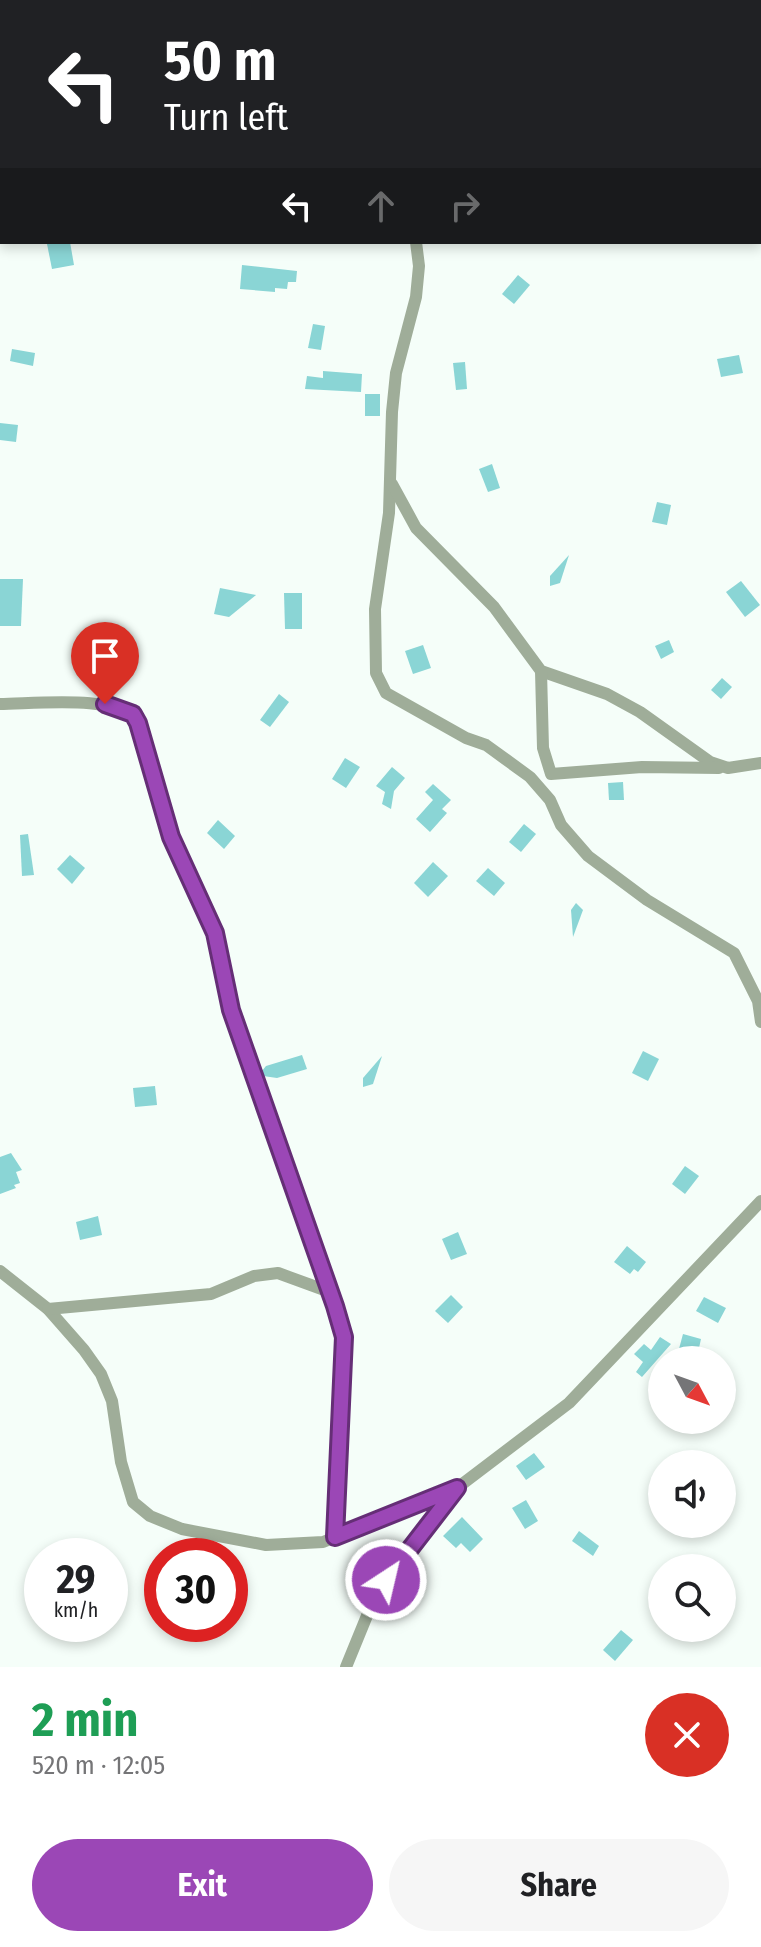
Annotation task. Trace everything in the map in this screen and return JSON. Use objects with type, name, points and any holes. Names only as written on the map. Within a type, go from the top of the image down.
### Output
[{"type":"street","points":[[416,244],[419,266],[416,297],[394,386],[390,481],[375,609],[376,673],[386,693],[466,738],[486,745],[530,777],[550,800],[561,825],[588,856],[647,900],[734,953],[758,1001],[761,1022]]},
{"type":"street","points":[[390,481],[416,528],[494,607],[541,671],[607,694],[640,712],[710,762],[728,768]]},
{"type":"street","points":[[541,671],[543,748],[551,774],[550,800]]},
{"type":"street","points":[[0,704],[105,704],[133,714],[138,723],[171,837],[215,933],[231,1010],[344,1337],[335,1537]]},
{"type":"street","points":[[551,774],[642,767],[728,768],[761,763]]},
{"type":"street","points":[[346,1667],[373,1601],[400,1559],[457,1488],[569,1403],[761,1201]]},
{"type":"street","points":[[0,1271],[48,1309],[101,1374],[112,1401],[121,1462],[133,1502],[150,1516],[182,1529],[266,1545],[323,1542],[457,1488]]},
{"type":"street","points":[[48,1309],[211,1294],[254,1276],[278,1273],[330,1292]]},
{"type":"building","points":[[47,244],[70,244],[74,265],[52,269]]},
{"type":"building","points":[[242,265],[297,271],[296,282],[288,282],[287,289],[275,288],[275,292],[240,289]]},
{"type":"building","points":[[518,275],[530,285],[514,304],[502,294]]},
{"type":"building","points":[[313,324],[325,326],[321,350],[308,348]]},
{"type":"building","points":[[12,349],[35,353],[33,366],[10,361]]},
{"type":"building","points":[[739,355],[743,373],[721,377],[717,359]]},
{"type":"building","points":[[465,362],[467,389],[456,390],[453,363]]},
{"type":"building","points":[[323,371],[362,374],[361,392],[305,389],[307,376],[323,378]]},
{"type":"building","points":[[365,394],[380,394],[380,416],[365,416]]},
{"type":"building","points":[[0,423],[18,425],[16,442],[0,440]]},
{"type":"building","points":[[492,464],[500,488],[488,492],[479,469]]},
{"type":"building","points":[[657,502],[671,505],[667,525],[652,522]]},
{"type":"building","points":[[569,555],[560,583],[550,586],[550,576]]},
{"type":"building","points":[[0,579],[23,579],[21,626],[0,626]]},
{"type":"building","points":[[741,581],[760,605],[745,617],[726,592]]},
{"type":"building","points":[[220,588],[256,595],[229,617],[214,614]]},
{"type":"building","points":[[284,593],[302,593],[302,629],[285,629]]},
{"type":"building","points":[[669,640],[674,652],[661,659],[655,646]]},
{"type":"building","points":[[423,645],[431,668],[413,674],[405,651]]},
{"type":"building","points":[[722,678],[732,687],[721,699],[711,690]]},
{"type":"building","points":[[279,694],[289,702],[270,727],[260,720]]},
{"type":"building","points":[[345,758],[360,767],[346,788],[332,779]]},
{"type":"building","points":[[392,767],[405,778],[394,791],[391,809],[382,804],[385,792],[376,786]]},
{"type":"building","points":[[623,782],[624,800],[609,800],[608,783]]},
{"type":"building","points":[[433,784],[451,800],[442,809],[447,813],[430,832],[416,819],[433,800],[425,792]]},
{"type":"building","points":[[218,820],[235,836],[224,849],[207,833]]},
{"type":"building","points":[[524,824],[536,834],[521,852],[509,842]]},
{"type":"building","points":[[28,834],[34,875],[22,876],[20,835]]},
{"type":"building","points":[[70,855],[85,868],[72,884],[57,869]]},
{"type":"building","points":[[433,862],[448,876],[428,897],[414,883]]},
{"type":"building","points":[[488,868],[505,883],[494,896],[476,881]]},
{"type":"building","points":[[576,903],[583,910],[573,937],[571,910]]},
{"type":"building","points":[[643,1051],[659,1059],[648,1081],[632,1073]]},
{"type":"building","points":[[302,1055],[307,1069],[277,1078],[263,1076],[266,1066]]},
{"type":"building","points":[[382,1056],[373,1084],[363,1087],[363,1078]]},
{"type":"building","points":[[155,1086],[157,1105],[135,1107],[133,1088]]},
{"type":"building","points":[[11,1153],[22,1170],[16,1172],[20,1183],[14,1185],[16,1188],[0,1194],[0,1157]]},
{"type":"building","points":[[685,1166],[699,1176],[685,1194],[672,1184]]},
{"type":"building","points":[[98,1216],[102,1235],[80,1240],[76,1222]]},
{"type":"building","points":[[458,1232],[467,1254],[451,1260],[442,1239]]},
{"type":"building","points":[[627,1246],[646,1262],[638,1272],[634,1269],[630,1274],[614,1262]]},
{"type":"building","points":[[451,1295],[463,1307],[448,1323],[435,1311]]},
{"type":"building","points":[[704,1297],[726,1308],[718,1323],[696,1311]]},
{"type":"building","points":[[683,1334],[701,1339],[699,1346],[680,1346]]},
{"type":"building","points":[[660,1337],[671,1344],[669,1346],[654,1346]]},
{"type":"building","points":[[644,1344],[648,1347],[648,1370],[642,1377],[636,1372],[643,1362],[634,1354]]},
{"type":"building","points":[[534,1453],[545,1467],[526,1480],[516,1466]]},
{"type":"building","points":[[526,1500],[538,1521],[525,1529],[512,1508]]},
{"type":"building","points":[[462,1517],[483,1539],[470,1552],[461,1543],[456,1548],[443,1536]]},
{"type":"building","points":[[579,1531],[599,1546],[593,1556],[572,1541]]},
{"type":"building","points":[[621,1630],[633,1640],[615,1661],[603,1650]]},
{"type":"route","points":[[105,704],[133,714],[138,723],[171,837],[215,933],[231,1010],[344,1337],[335,1537],[457,1488],[386,1580]]}]
